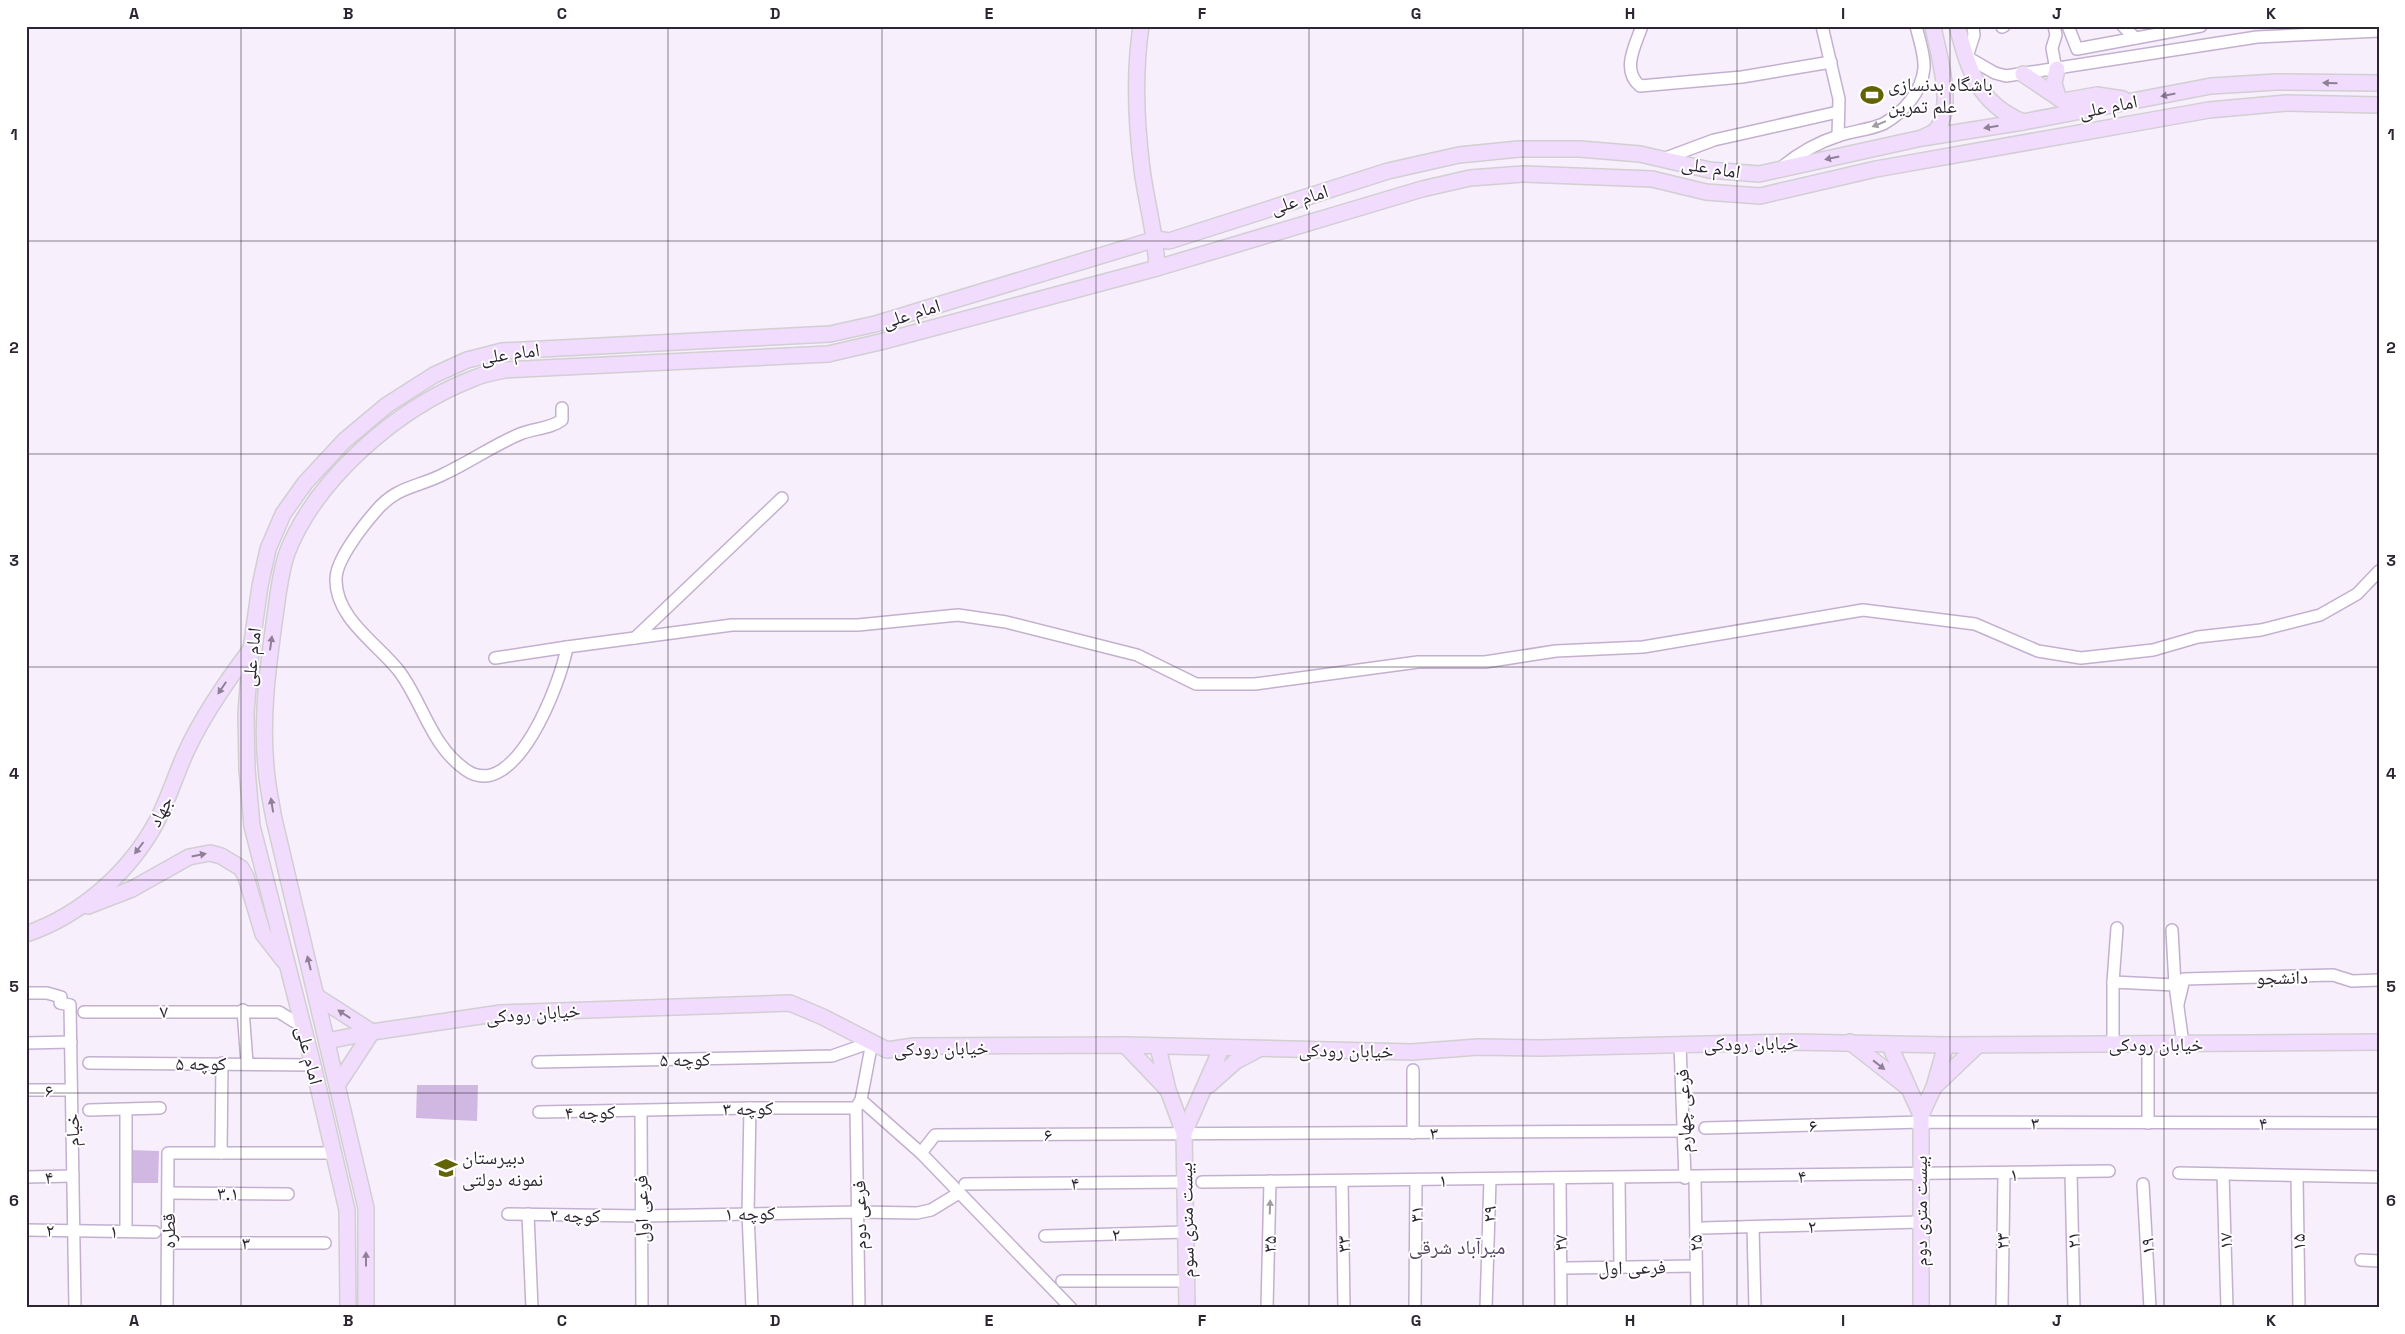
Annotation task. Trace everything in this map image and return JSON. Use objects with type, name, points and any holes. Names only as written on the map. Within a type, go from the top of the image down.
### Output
[{"type":"main road","points":[[1141,26],[1137,102],[1142,170],[1156,239],[1157,268]]},
{"type":"main road","points":[[1922,138],[1936,131],[1942,120],[1945,106],[1933,26]]},
{"type":"main road","points":[[1957,26],[1976,82],[1987,99],[2004,114],[2023,122]]},
{"type":"main road","points":[[2057,70],[2054,84],[2060,99]]},
{"type":"main road","points":[[2024,74],[2060,99],[2097,95],[2137,101]]},
{"type":"main road","name":"امام علی","points":[[348,1308],[347,1210],[313,1064],[252,826],[247,769],[246,713],[251,649],[268,549],[283,514],[305,483],[344,441],[387,405],[434,375],[467,360],[502,351],[830,334],[876,324],[1156,239],[1169,241],[1388,171],[1459,155],[1519,149],[1580,149],[1640,154],[1708,170],[1759,174],[1922,138],[2023,122],[2212,86],[2276,82],[2379,83]]},
{"type":"main road","name":"امام علی","points":[[366,1308],[366,1208],[274,819],[266,767],[265,714],[270,652],[286,555],[300,524],[320,495],[357,455],[398,420],[444,392],[474,378],[505,370],[776,358],[833,353],[1157,268],[1422,188],[1470,178],[1523,174],[1652,180],[1706,192],[1760,196],[1876,169],[2209,110],[2286,103],[2379,105]]},
{"type":"main road","points":[[1759,174],[1760,196]]},
{"type":"main road","points":[[830,334],[833,353]]},
{"type":"main road","name":"جهاد","points":[[26,934],[75,911],[97,894],[127,863],[147,836],[202,722],[221,689],[251,649]]},
{"type":"main road","points":[[75,911],[132,889],[189,857],[210,853],[221,856],[241,868],[246,877],[263,934],[288,966]]},
{"type":"main road","points":[[316,996],[372,1032],[338,1084]]},
{"type":"main road","name":"خیابان رودکی","points":[[327,1041],[372,1032],[501,1013],[790,1003],[823,1017],[887,1050],[914,1046],[1125,1045],[1221,1049],[1412,1052],[1478,1047],[1541,1048],[1850,1042],[1946,1045],[2379,1042]]},
{"type":"main road","points":[[1850,1042],[1907,1087]]},
{"type":"main road","name":"بیست متری دوم","points":[[1889,1044],[1921,1119]]},
{"type":"main road","points":[[1125,1045],[1168,1090]]},
{"type":"main road","name":"بیست متری دوم","points":[[1921,1308],[1921,1119],[1934,1087],[1946,1045]]},
{"type":"main road","points":[[1934,1087],[1978,1045]]},
{"type":"main road","name":"بیست متری سوم","points":[[1158,1047],[1168,1090],[1184,1133],[1188,1308]]},
{"type":"main road","name":"بیست متری سوم","points":[[1184,1133],[1221,1049]]},
{"type":"main road","points":[[1204,1089],[1236,1061],[1259,1049]]},
{"type":"street","points":[[1642,26],[1630,66],[1634,81],[1640,86],[1742,77],[1831,62]]},
{"type":"street","points":[[1822,26],[1839,99],[1838,136]]},
{"type":"street","points":[[1779,169],[1814,147],[1838,136],[1882,124],[1900,112],[1912,100],[1920,83],[1924,67],[1916,26]]},
{"type":"street","points":[[1973,26],[1974,35],[1967,57],[1995,74],[2006,76],[2057,70],[2204,43],[2365,29],[2379,31]]},
{"type":"street","points":[[2054,26],[2056,35],[2052,48],[2057,70]]},
{"type":"street","points":[[2068,26],[2077,49],[2201,26],[2204,43]]},
{"type":"street","points":[[2124,26],[2135,38]]},
{"type":"street","points":[[1663,159],[1714,140],[1838,112]]},
{"type":"street","points":[[562,408],[562,420],[556,424],[520,434],[432,480],[410,486],[386,500],[375,512],[344,556],[337,568],[336,582],[339,597],[346,611],[356,626],[400,672],[440,744],[466,770],[482,778],[495,775],[510,765],[531,735],[546,708],[565,659],[567,647]]},
{"type":"street","points":[[635,638],[782,498]]},
{"type":"street","points":[[2357,594],[2379,571]]},
{"type":"street","points":[[495,658],[732,625],[858,625],[958,615],[1006,622],[1137,655],[1196,684],[1255,684],[1418,662],[1485,662],[1556,651],[1643,647],[1863,610],[1975,624],[2038,651],[2081,658],[2153,650],[2198,636],[2262,630],[2320,614],[2379,580]]},
{"type":"street","points":[[2113,1043],[2113,982],[2117,928]]},
{"type":"street","points":[[2172,930],[2179,982],[2178,1004],[2183,1044]]},
{"type":"street","name":"دانشجو","points":[[2113,982],[2179,982],[2333,975],[2352,981],[2379,980]]},
{"type":"street","name":"خیام","points":[[26,993],[47,993],[61,997],[60,1003],[70,1005],[75,1308]]},
{"type":"street","points":[[243,1010],[247,1064]]},
{"type":"street","name":"۷","points":[[84,1012],[243,1010],[279,1012],[303,1027]]},
{"type":"street","points":[[26,1043],[70,1042]]},
{"type":"street","name":"کوچه ۵","points":[[538,1062],[832,1056],[872,1042]]},
{"type":"street","name":"فرعی دوم","points":[[859,1308],[857,1123],[858,1104],[872,1042]]},
{"type":"street","name":"فرعی چهارم","points":[[1680,1044],[1684,1131],[1690,1178]]},
{"type":"street","points":[[2148,1044],[2148,1123]]},
{"type":"street","name":"کوچه ۵","points":[[89,1063],[313,1064]]},
{"type":"street","points":[[222,1063],[221,1153],[334,1153]]},
{"type":"street","points":[[1413,1070],[1413,1133]]},
{"type":"street","name":"۶","points":[[26,1090],[71,1090]]},
{"type":"street","points":[[858,1104],[962,1188],[1070,1308]]},
{"type":"street","name":"کوچه ۳","points":[[640,1111],[858,1104]]},
{"type":"street","points":[[89,1110],[160,1108]]},
{"type":"street","points":[[750,1108],[748,1213],[752,1308]]},
{"type":"street","points":[[126,1110],[126,1231]]},
{"type":"street","name":"کوچه ۴","points":[[538,1112],[640,1111]]},
{"type":"street","name":"فرعی اول","points":[[640,1111],[642,1308]]},
{"type":"street","name":"۶","points":[[1705,1128],[1921,1119]]},
{"type":"street","name":"۳","points":[[1921,1119],[2148,1123]]},
{"type":"street","name":"۴","points":[[2148,1123],[2379,1123]]},
{"type":"street","name":"۳","points":[[1184,1133],[1684,1131]]},
{"type":"street","name":"۶","points":[[921,1153],[935,1135],[1184,1133]]},
{"type":"street","name":"قطره","points":[[167,1308],[168,1153],[221,1153]]},
{"type":"street","name":"۱","points":[[1920,1174],[2109,1171]]},
{"type":"street","name":"۲۱","points":[[2071,1172],[2074,1308]]},
{"type":"street","points":[[2179,1173],[2379,1177]]},
{"type":"street","name":"۴","points":[[1690,1178],[1920,1174]]},
{"type":"street","name":"۲۳","points":[[2002,1308],[2004,1174]]},
{"type":"street","name":"۱۷","points":[[2223,1174],[2227,1308]]},
{"type":"street","name":"۴","points":[[26,1177],[73,1176]]},
{"type":"street","name":"۱۵","points":[[2297,1176],[2299,1308]]},
{"type":"street","points":[[1619,1178],[1620,1266]]},
{"type":"street","name":"۱","points":[[1202,1182],[1690,1178]]},
{"type":"street","name":"۲۵","points":[[1690,1178],[1696,1308]]},
{"type":"street","name":"۲۹","points":[[1486,1308],[1490,1179]]},
{"type":"street","name":"۲۷","points":[[1560,1179],[1561,1308]]},
{"type":"street","name":"۳۳","points":[[1342,1180],[1344,1308]]},
{"type":"street","name":"۳۱","points":[[1415,1308],[1416,1180]]},
{"type":"street","name":"۳۵","points":[[1267,1308],[1270,1181]]},
{"type":"street","name":"۴","points":[[962,1188],[1185,1182]]},
{"type":"street","name":"۱۹","points":[[2143,1184],[2150,1308]]},
{"type":"street","points":[[859,1212],[917,1213],[931,1210],[962,1188]]},
{"type":"street","name":"۳.۱","points":[[168,1193],[288,1194]]},
{"type":"street","name":"کوچه ۱","points":[[642,1216],[859,1212]]},
{"type":"street","name":"کوچه ۲","points":[[508,1214],[642,1216]]},
{"type":"street","points":[[528,1214],[532,1308]]},
{"type":"street","name":"۲","points":[[1703,1228],[1920,1222]]},
{"type":"street","points":[[1753,1227],[1755,1308]]},
{"type":"street","name":"۲","points":[[26,1230],[73,1230]]},
{"type":"street","name":"۱","points":[[73,1230],[155,1232]]},
{"type":"street","name":"۲","points":[[1045,1236],[1186,1232]]},
{"type":"street","name":"۳","points":[[168,1243],[325,1243]]},
{"type":"street","points":[[2361,1260],[2379,1261]]},
{"type":"street","name":"فرعی اول","points":[[1568,1268],[1695,1266]]},
{"type":"street","points":[[1062,1281],[1187,1281]]},
{"type":"shaded area","points":[[417,1085],[478,1085],[477,1121],[416,1118]]},
{"type":"shaded area","points":[[129,1150],[159,1151],[158,1183],[128,1183]]},
{"type":"place","name":"باشگاه بدنسازی علم تمرین","points":[[1872,95]]},
{"type":"place","name":"دبیرستان نمونه دولتی","points":[[446,1168]]},
{"type":"district","name":"میرآباد شرقی","points":[[1457,1247]]}]
